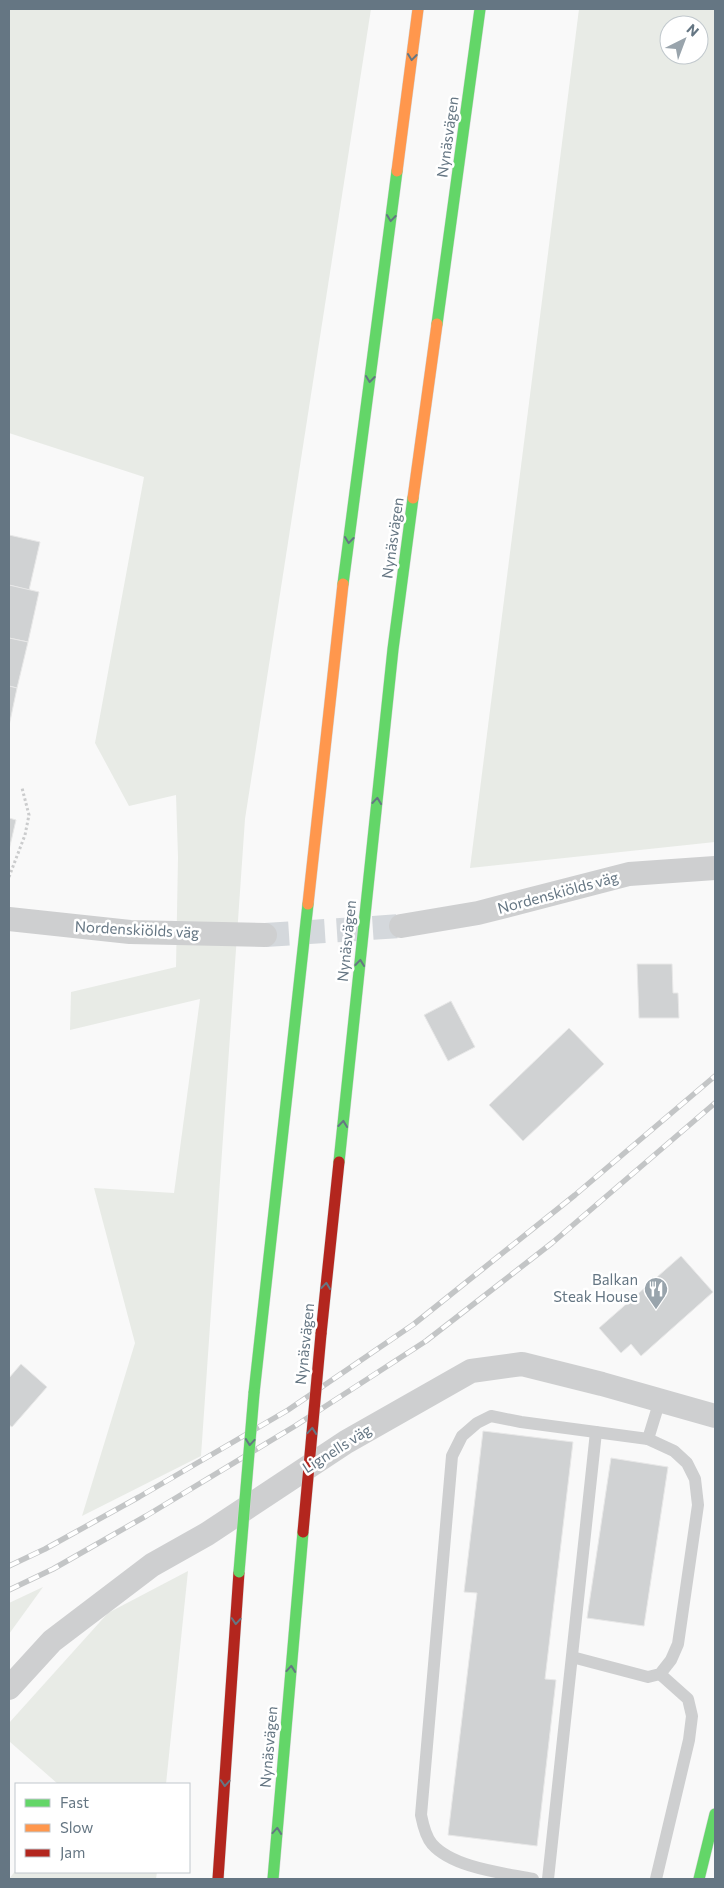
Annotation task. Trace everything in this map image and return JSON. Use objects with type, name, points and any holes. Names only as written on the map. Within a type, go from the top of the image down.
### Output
[{"type":"main road","points":[[218,1879],[239,1572],[254,1393],[345,567],[418,9]]},
{"type":"main road","name":"Nynäsvägen","points":[[273,1879],[321,1334],[393,649],[480,9]]},
{"type":"main road","points":[[699,1879],[715,1814]]},
{"type":"street","name":"Nordenskiölds väg","points":[[401,926],[478,913],[630,874],[715,868]]},
{"type":"street","name":"Nordenskiölds väg","points":[[9,919],[130,932],[265,935]]},
{"type":"street","name":"Lignells väg","points":[[9,1688],[52,1641],[152,1565],[207,1534],[346,1442],[471,1371],[522,1364],[715,1416]]},
{"type":"lane","points":[[648,1439],[660,1400]]},
{"type":"lane","points":[[534,1879],[476,1866],[448,1857],[431,1843],[421,1815],[452,1456],[462,1436],[477,1423],[491,1416],[648,1439],[674,1451],[687,1462],[695,1479],[698,1505],[678,1644],[671,1660],[660,1674],[648,1677],[572,1657]]},
{"type":"lane","points":[[548,1879],[596,1432]]},
{"type":"lane","points":[[656,1879],[689,1740],[692,1716],[688,1699],[660,1674]]},
{"type":"path","points":[[9,877],[25,836],[29,815],[22,788]]},
{"type":"shaded area","points":[[9,9],[371,9],[245,819],[201,1456],[82,1516],[135,1343],[94,1188],[174,1193],[200,999],[70,1030],[71,992],[176,967],[178,857],[176,795],[129,806],[95,743],[144,477],[9,433]]},
{"type":"shaded area","points":[[579,9],[715,9],[715,842],[470,868]]},
{"type":"shaded area","points":[[188,1571],[166,1783],[57,1783],[9,1741],[9,1723],[108,1613]]},
{"type":"shaded area","points":[[43,1587],[9,1634],[9,1603]]},
{"type":"shaded area","points":[[15,1871],[15,1873],[157,1873],[156,1879],[9,1879]]},
{"type":"building","points":[[9,535],[40,542],[29,590],[9,585]]},
{"type":"building","points":[[9,585],[39,592],[28,642],[9,638]]},
{"type":"building","points":[[9,638],[28,642],[17,688],[9,686]]},
{"type":"building","points":[[9,686],[17,688],[9,726]]},
{"type":"building","points":[[9,818],[16,820],[9,850]]},
{"type":"building","points":[[637,964],[672,964],[673,993],[678,993],[679,1018],[639,1018]]},
{"type":"building","points":[[451,1001],[475,1047],[448,1061],[424,1015]]},
{"type":"building","points":[[569,1028],[604,1064],[523,1141],[489,1105]]},
{"type":"building","name":"Balkan Steak House","points":[[681,1256],[713,1292],[641,1356],[631,1344],[621,1353],[599,1328]]},
{"type":"building","points":[[21,1364],[47,1387],[12,1427],[9,1425],[9,1378]]},
{"type":"building","points":[[483,1431],[573,1442],[545,1679],[556,1680],[537,1846],[448,1835],[477,1593],[464,1592]]},
{"type":"building","points":[[611,1458],[668,1467],[644,1626],[587,1618]]},
{"type":"tunnel","points":[[265,935],[401,926]]},
{"type":"railway","points":[[9,1566],[45,1549],[139,1497],[288,1410],[414,1324],[575,1195],[715,1076]]},
{"type":"railway","points":[[9,1590],[53,1569],[146,1516],[295,1426],[426,1341],[552,1243],[715,1103]]},
{"type":"traffic: fast","points":[[437,324],[480,9]]},
{"type":"traffic: fast","points":[[343,584],[397,171]]},
{"type":"traffic: fast","points":[[339,1162],[393,649],[413,498]]},
{"type":"traffic: fast","points":[[254,1393],[308,904]]},
{"type":"traffic: fast","points":[[239,1572],[254,1393]]},
{"type":"traffic: fast","points":[[273,1879],[303,1532]]},
{"type":"traffic: fast","points":[[699,1879],[715,1814]]},
{"type":"traffic: slow","points":[[397,171],[418,9]]},
{"type":"traffic: slow","points":[[413,498],[437,324]]},
{"type":"traffic: slow","points":[[308,904],[343,584]]},
{"type":"traffic: jam","points":[[321,1334],[339,1162]]},
{"type":"traffic: jam","points":[[303,1532],[321,1334]]},
{"type":"traffic: jam","points":[[218,1879],[239,1572]]},
{"type":"place","name":"Balkan Steak House","points":[[656,1310]]}]
